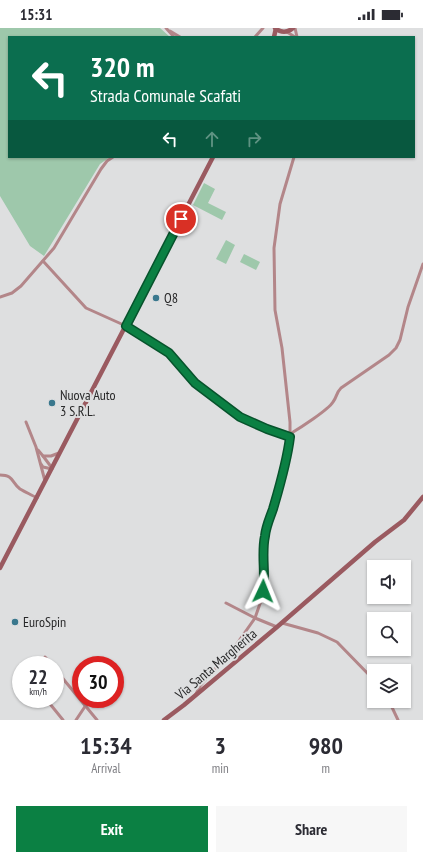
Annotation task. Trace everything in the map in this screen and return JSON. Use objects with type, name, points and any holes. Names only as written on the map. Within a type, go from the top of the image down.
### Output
[{"type":"street","points":[[166,28],[178,36]]},
{"type":"street","points":[[256,36],[263,28]]},
{"type":"street","points":[[276,28],[294,36]]},
{"type":"street","points":[[278,36],[294,28]]},
{"type":"street","points":[[170,31],[173,36]]},
{"type":"street","points":[[0,297],[12,293],[21,286],[54,248],[100,169],[112,158]]},
{"type":"street","points":[[0,568],[211,158]]},
{"type":"street","points":[[195,696],[200,686],[236,645],[255,618],[262,598],[264,583],[264,537],[286,466],[290,436],[286,385],[275,310],[274,248],[280,204],[294,158]]},
{"type":"street","points":[[43,261],[86,308],[126,326],[169,353],[195,383],[240,417],[267,429],[290,436]]},
{"type":"street","points":[[290,436],[333,402],[336,393],[341,388],[389,355],[396,348],[402,335],[408,307],[423,264]]},
{"type":"street","points":[[26,422],[36,447],[45,482]]},
{"type":"street","points":[[36,447],[52,468]]},
{"type":"street","points":[[43,456],[51,456],[60,453]]},
{"type":"street","points":[[40,462],[43,467],[52,468]]},
{"type":"street","points":[[0,475],[7,475],[20,488],[37,498]]},
{"type":"street","name":"Via Santa Margherita","points":[[164,720],[195,696],[372,545],[404,520],[423,497]]},
{"type":"street","points":[[226,603],[255,618],[277,627]]},
{"type":"street","points":[[282,623],[318,633],[337,642],[367,673]]},
{"type":"street","points":[[64,680],[72,690]]},
{"type":"street","points":[[53,708],[63,720]]},
{"type":"street","points":[[76,720],[84,708]]},
{"type":"street","points":[[87,708],[97,720]]},
{"type":"street","points":[[392,708],[398,720]]},
{"type":"green space","points":[[0,28],[160,28],[169,36],[8,36],[8,158],[109,158],[100,164],[44,256],[30,246],[0,196]]},
{"type":"green space","points":[[204,183],[215,189],[208,203],[226,212],[222,220],[193,205]]},
{"type":"green space","points":[[226,240],[235,245],[226,264],[216,259]]},
{"type":"green space","points":[[244,254],[260,262],[256,270],[240,262]]},
{"type":"place","name":"Q8","points":[[156,298]]},
{"type":"place","name":"Nuova Auto 3 S.R.L.","points":[[52,403]]},
{"type":"place","name":"EuroSpin","points":[[15,622]]},
{"type":"route","points":[[181,219],[126,326],[169,353],[195,383],[240,417],[290,437],[288,459],[264,537],[263,591]]}]
